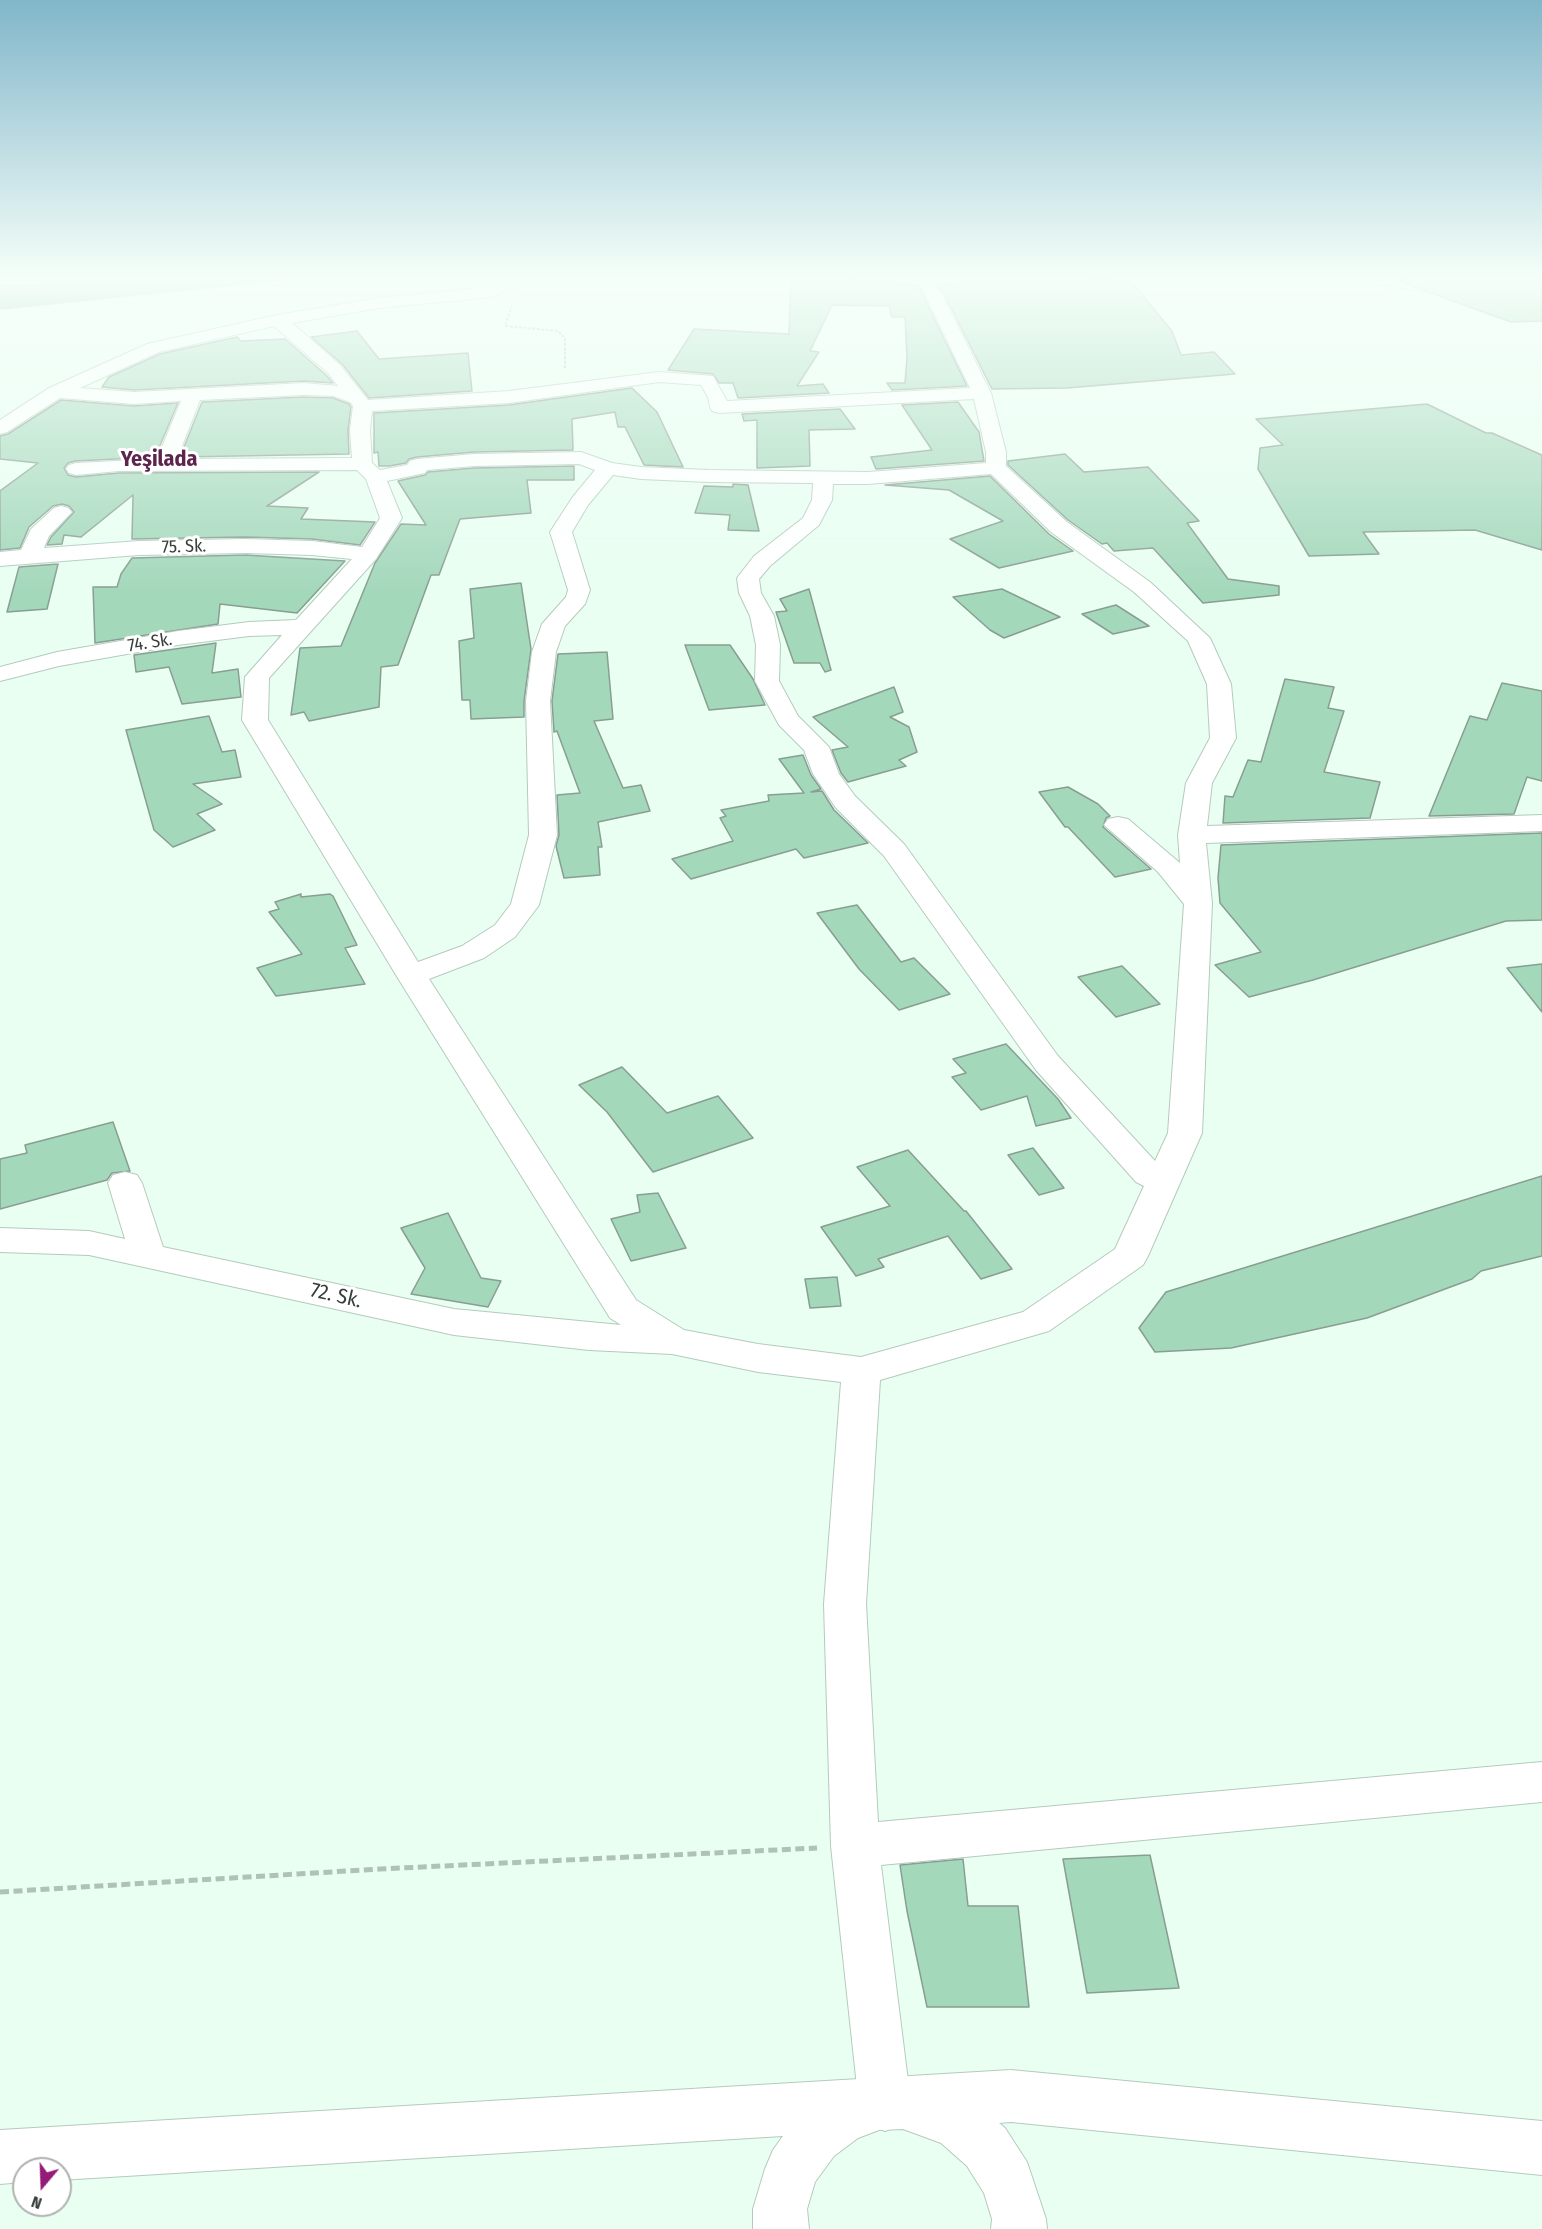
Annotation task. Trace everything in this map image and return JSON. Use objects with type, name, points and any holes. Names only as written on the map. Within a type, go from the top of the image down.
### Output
[{"type":"street","points":[[0,428],[56,392],[76,383]]},
{"type":"street","points":[[345,383],[359,402],[360,430],[369,470],[391,518],[368,554],[256,677],[255,720],[411,975],[623,1309],[674,1341],[758,1358],[861,1371],[1036,1322],[1130,1256],[1185,1133],[1198,903],[1192,835],[1199,783],[1223,738],[1220,684],[1198,638],[1142,586],[1059,527],[996,468],[996,452],[982,393],[977,383]]},
{"type":"street","points":[[56,392],[134,398],[304,388],[335,391],[359,402],[509,398],[615,383]]},
{"type":"street","points":[[709,383],[717,397],[719,407],[982,393]]},
{"type":"street","points":[[165,465],[193,395]]},
{"type":"street","points":[[76,469],[119,465],[165,465],[418,469],[417,465],[474,460],[580,458],[608,468],[641,473],[709,476],[868,478],[996,468]]},
{"type":"street","points":[[411,975],[473,952],[505,931],[525,905],[543,835],[538,701],[544,652],[554,624],[577,599],[579,590],[561,532],[579,502],[608,468]]},
{"type":"street","points":[[823,477],[822,500],[812,521],[762,561],[748,578],[750,593],[762,616],[768,645],[767,681],[788,720],[816,747],[826,774],[845,802],[894,850],[1047,1062],[1148,1174],[1163,1181]]},
{"type":"street","points":[[30,555],[39,534],[61,512]]},
{"type":"street","name":"75. Sk.","points":[[0,559],[141,545],[312,548],[368,554]]},
{"type":"street","name":"74. Sk.","points":[[0,674],[57,659],[177,638],[249,629],[303,627]]},
{"type":"street","points":[[1192,835],[1542,823]]},
{"type":"street","points":[[1118,825],[1168,866],[1198,903]]},
{"type":"street","points":[[125,1183],[147,1253]]},
{"type":"street","name":"72. Sk.","points":[[0,1240],[89,1243],[147,1253],[454,1322],[589,1337],[674,1341]]},
{"type":"street","points":[[861,1371],[845,1604],[855,1846],[885,2105]]},
{"type":"street","points":[[855,1846],[1542,1782]]},
{"type":"street","points":[[0,2157],[1011,2096],[1542,2148]]},
{"type":"street","points":[[781,2229],[780,2209],[792,2169],[815,2137],[847,2115],[885,2105],[922,2108],[957,2122],[986,2147],[1008,2181],[1019,2219],[1019,2229]]},
{"type":"path","points":[[564,390],[566,383]]},
{"type":"path","points":[[0,1892],[380,1869],[855,1846]]},
{"type":"building","points":[[105,383],[266,383],[134,390],[102,387]]},
{"type":"building","points":[[357,383],[471,383],[472,391],[369,398]]},
{"type":"building","points":[[733,383],[799,383],[797,386],[823,384],[829,393],[738,398]]},
{"type":"building","points":[[887,383],[966,383],[967,386],[892,390]]},
{"type":"building","points":[[989,383],[1127,383],[1067,388],[992,389]]},
{"type":"building","points":[[632,388],[657,412],[683,467],[644,465],[625,427],[618,427],[615,412],[572,419],[573,450],[474,452],[417,457],[409,459],[406,463],[389,466],[379,466],[378,452],[374,453],[374,413],[509,405]]},
{"type":"building","points":[[304,397],[333,398],[349,404],[351,407],[348,430],[349,454],[180,457],[202,402]]},
{"type":"building","points":[[61,400],[134,406],[178,403],[155,457],[75,461],[68,463],[64,468],[68,475],[76,477],[119,473],[319,472],[267,506],[308,508],[301,519],[375,522],[360,545],[312,539],[245,537],[132,539],[133,495],[81,537],[64,535],[62,544],[47,545],[51,537],[74,512],[69,506],[62,504],[53,506],[29,527],[20,548],[0,550],[0,491],[38,463],[0,459],[0,436],[8,434]]},
{"type":"building","points":[[958,402],[979,432],[984,461],[876,469],[871,457],[932,450],[902,405]]},
{"type":"building","points":[[1427,404],[1486,433],[1492,433],[1542,455],[1542,550],[1475,530],[1363,532],[1379,554],[1309,556],[1258,469],[1260,448],[1283,445],[1256,419]]},
{"type":"building","points":[[840,409],[855,429],[809,430],[810,466],[757,468],[757,420],[744,421],[742,414]]},
{"type":"building","points":[[1065,454],[1084,472],[1148,467],[1199,521],[1187,523],[1228,579],[1279,586],[1279,595],[1203,603],[1153,548],[1114,551],[1107,543],[1102,544],[1068,520],[1008,465],[1008,461]]},
{"type":"building","points":[[574,466],[574,480],[527,480],[531,513],[460,519],[439,575],[431,575],[398,665],[381,667],[379,707],[309,721],[304,712],[291,715],[300,648],[341,646],[375,563],[401,524],[426,525],[398,481],[425,475],[428,472],[474,468]]},
{"type":"building","points":[[990,476],[1049,534],[1073,551],[999,568],[950,539],[1003,521],[949,490],[885,485]]},
{"type":"building","points":[[733,484],[748,485],[759,531],[728,530],[730,515],[695,513],[704,486],[733,487]]},
{"type":"building","points":[[245,555],[345,561],[297,613],[220,604],[218,624],[95,643],[93,587],[117,587],[121,574],[132,558]]},
{"type":"building","points":[[58,564],[47,609],[7,612],[19,567]]},
{"type":"building","points":[[521,583],[531,649],[524,717],[471,719],[470,700],[462,700],[459,641],[474,638],[470,589]]},
{"type":"building","points":[[809,589],[831,670],[825,672],[820,663],[794,663],[776,612],[787,611],[780,599]]},
{"type":"building","points":[[1002,589],[1060,617],[1004,638],[990,630],[953,597]]},
{"type":"building","points":[[1116,605],[1149,626],[1113,634],[1082,614]]},
{"type":"building","points":[[216,643],[212,673],[238,669],[241,697],[182,704],[169,667],[136,672],[134,655]]},
{"type":"building","points":[[685,645],[730,645],[753,679],[765,705],[709,710]]},
{"type":"building","points":[[607,652],[613,719],[594,721],[623,788],[641,785],[650,811],[598,822],[602,847],[598,847],[600,875],[564,878],[556,846],[559,835],[557,795],[580,793],[557,731],[554,732],[552,701],[558,654]]},
{"type":"building","points":[[1285,679],[1334,687],[1328,708],[1344,711],[1324,772],[1380,782],[1370,818],[1223,823],[1225,796],[1233,797],[1248,760],[1261,762]]},
{"type":"building","points":[[1502,683],[1542,691],[1542,781],[1527,777],[1514,814],[1429,816],[1470,716],[1487,720]]},
{"type":"building","points":[[894,687],[903,712],[890,717],[909,727],[917,752],[899,760],[906,766],[848,782],[841,773],[832,750],[848,747],[813,717]]},
{"type":"building","points":[[209,716],[222,752],[235,750],[241,777],[193,784],[222,804],[197,814],[215,830],[173,847],[154,830],[126,730]]},
{"type":"building","points":[[803,755],[811,775],[821,789],[811,792],[822,791],[834,810],[868,843],[804,858],[796,849],[691,879],[672,859],[733,841],[720,818],[726,816],[721,810],[769,801],[768,795],[804,793],[779,759]]},
{"type":"building","points":[[1068,787],[1098,804],[1110,816],[1106,818],[1103,827],[1151,869],[1115,877],[1068,827],[1065,827],[1039,792]]},
{"type":"building","points":[[1542,833],[1542,920],[1506,921],[1313,980],[1249,997],[1215,965],[1261,952],[1220,903],[1218,878],[1221,845]]},
{"type":"building","points":[[301,894],[301,897],[330,894],[333,896],[357,945],[345,948],[365,984],[276,996],[257,968],[302,954],[269,912],[279,909],[275,902]]},
{"type":"building","points":[[857,905],[901,962],[914,958],[950,994],[899,1010],[859,969],[817,913]]},
{"type":"building","points":[[1542,964],[1542,1012],[1507,968]]},
{"type":"building","points":[[1122,966],[1160,1004],[1116,1017],[1078,977]]},
{"type":"building","points":[[1006,1044],[1058,1099],[1071,1118],[1036,1126],[1027,1096],[981,1110],[952,1077],[966,1073],[953,1059]]},
{"type":"building","points":[[622,1067],[667,1113],[718,1096],[753,1138],[653,1172],[607,1112],[579,1085]]},
{"type":"building","points":[[113,1122],[130,1171],[112,1173],[107,1180],[0,1209],[0,1159],[27,1153],[25,1145]]},
{"type":"building","points":[[1033,1148],[1064,1188],[1039,1195],[1008,1155]]},
{"type":"building","points":[[908,1150],[966,1211],[1012,1269],[981,1279],[948,1236],[878,1259],[884,1267],[856,1276],[821,1227],[890,1206],[857,1167]]},
{"type":"building","points":[[1542,1176],[1542,1256],[1481,1271],[1472,1279],[1367,1318],[1231,1348],[1155,1352],[1139,1328],[1166,1292]]},
{"type":"building","points":[[658,1193],[686,1248],[631,1261],[611,1219],[640,1212],[637,1195]]},
{"type":"building","points":[[448,1213],[481,1278],[501,1281],[488,1307],[411,1294],[425,1268],[401,1228]]},
{"type":"building","points":[[837,1277],[841,1306],[810,1308],[805,1279]]},
{"type":"building","points":[[1150,1855],[1179,1988],[1087,1993],[1063,1859]]},
{"type":"building","points":[[963,1859],[968,1906],[1018,1906],[1029,2007],[927,2007],[900,1865]]},
{"type":"district","name":"Yeşilada","points":[[159,460]]}]
